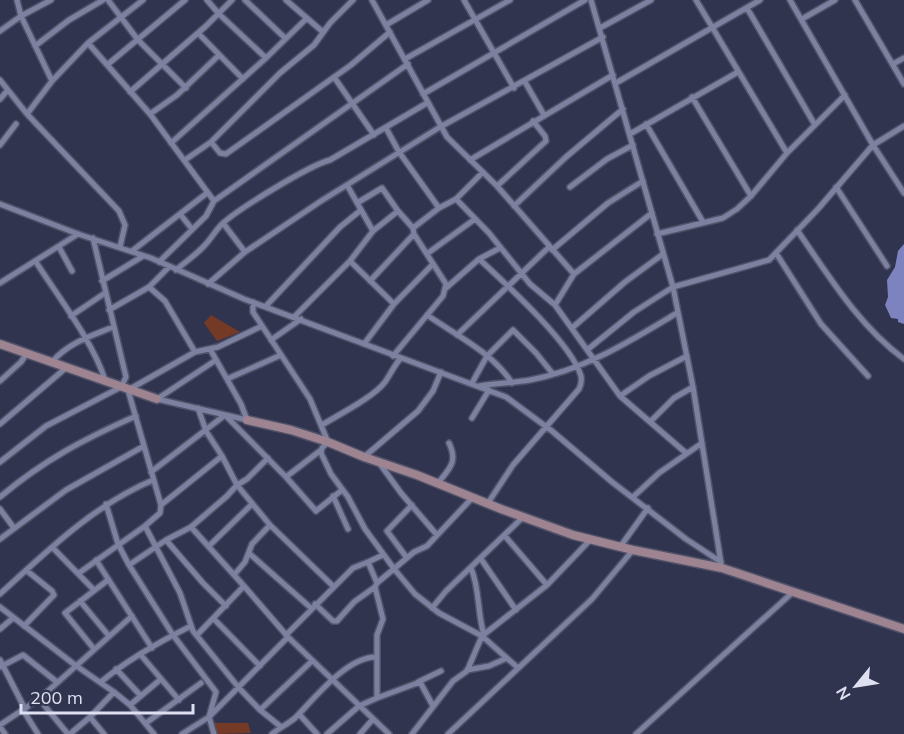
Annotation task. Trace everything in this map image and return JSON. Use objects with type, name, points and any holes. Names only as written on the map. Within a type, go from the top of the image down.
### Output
[{"type":"street","points":[[17,0],[21,16],[52,81]]},
{"type":"street","points":[[0,31],[21,16],[51,0]]},
{"type":"street","points":[[35,46],[69,20],[103,0]]},
{"type":"street","points":[[108,0],[138,39],[186,88]]},
{"type":"street","points":[[27,114],[52,81],[88,43],[143,0]]},
{"type":"street","points":[[107,65],[186,0]]},
{"type":"street","points":[[207,0],[267,58]]},
{"type":"street","points":[[130,92],[232,0]]},
{"type":"street","points":[[245,0],[285,38]]},
{"type":"street","points":[[286,0],[324,32]]},
{"type":"street","points":[[185,160],[211,142],[280,73],[314,45],[334,17],[353,0]]},
{"type":"street","points":[[372,0],[447,137],[497,186],[574,274]]},
{"type":"street","points":[[386,25],[428,0]]},
{"type":"street","points":[[464,0],[514,87]]},
{"type":"street","points":[[159,262],[210,212],[214,201],[353,103],[406,61],[510,0]]},
{"type":"street","points":[[423,94],[585,0]]},
{"type":"street","points":[[591,0],[673,287],[693,387],[722,565]]},
{"type":"street","points":[[600,28],[651,0]]},
{"type":"street","points":[[696,0],[787,153]]},
{"type":"street","points":[[616,83],[760,0]]},
{"type":"street","points":[[790,0],[873,145],[904,193]]},
{"type":"street","points":[[802,19],[835,0]]},
{"type":"street","points":[[855,0],[904,84]]},
{"type":"street","points":[[747,8],[815,125]]},
{"type":"street","points":[[171,143],[267,58],[306,19]]},
{"type":"street","points":[[211,142],[220,153],[226,154],[334,77],[390,32]]},
{"type":"street","points":[[198,33],[243,79]]},
{"type":"street","points":[[208,284],[245,252],[399,152],[603,37]]},
{"type":"street","points":[[88,43],[150,114],[214,201]]},
{"type":"street","points":[[150,114],[186,88],[218,56]]},
{"type":"street","points":[[893,64],[904,58]]},
{"type":"street","points":[[630,134],[738,72]]},
{"type":"street","points":[[470,160],[614,75]]},
{"type":"street","points":[[334,77],[374,135]]},
{"type":"street","points":[[0,80],[27,114],[119,211],[125,225],[120,247]]},
{"type":"street","points":[[525,82],[544,115]]},
{"type":"street","points":[[0,99],[7,91]]},
{"type":"street","points":[[657,234],[731,214],[751,196],[787,153],[846,95]]},
{"type":"street","points":[[692,97],[751,196]]},
{"type":"street","points":[[176,270],[204,246],[223,223],[300,174],[321,162],[330,160],[428,103]]},
{"type":"street","points":[[514,206],[566,157],[623,109]]},
{"type":"street","points":[[497,186],[546,141],[545,136],[533,121]]},
{"type":"street","points":[[0,145],[16,124]]},
{"type":"street","points":[[646,124],[703,222]]},
{"type":"street","points":[[587,350],[634,312],[673,287],[769,260],[873,145],[904,126]]},
{"type":"street","points":[[386,128],[399,152],[439,208]]},
{"type":"street","points":[[570,188],[607,159],[633,145]]},
{"type":"street","points":[[370,281],[413,231],[439,208],[456,199],[483,172]]},
{"type":"street","points":[[457,335],[521,274],[551,249],[608,203],[643,181]]},
{"type":"street","points":[[347,185],[373,231]]},
{"type":"street","points":[[836,187],[887,266]]},
{"type":"street","points":[[357,203],[382,188],[446,280],[443,296],[393,356]]},
{"type":"street","points":[[132,251],[207,193]]},
{"type":"street","points":[[456,199],[489,233],[521,274],[555,305],[620,396],[686,453]]},
{"type":"street","points":[[0,204],[78,234],[132,251],[252,302],[506,397],[722,565]]},
{"type":"street","points":[[266,306],[340,227],[361,210]]},
{"type":"street","points":[[294,316],[350,261],[373,231],[398,211]]},
{"type":"street","points":[[555,305],[574,274],[652,213]]},
{"type":"street","points":[[180,214],[192,229]]},
{"type":"street","points":[[428,253],[475,219]]},
{"type":"street","points":[[223,223],[245,252]]},
{"type":"street","points":[[797,230],[850,308],[868,329],[904,359]]},
{"type":"street","points":[[0,283],[78,234]]},
{"type":"street","points":[[79,573],[145,526],[160,513],[161,505],[136,416],[125,389],[126,377],[93,238]]},
{"type":"street","points":[[59,247],[72,271]]},
{"type":"street","points":[[446,288],[479,259],[500,248]]},
{"type":"street","points":[[776,253],[821,324],[868,376]]},
{"type":"street","points":[[572,328],[625,282],[663,254]]},
{"type":"street","points":[[102,281],[143,256]]},
{"type":"street","points":[[479,259],[545,326],[577,366],[581,378],[579,389],[507,472],[488,503]]},
{"type":"street","points":[[350,261],[394,304]]},
{"type":"street","points":[[36,262],[101,366],[105,380]]},
{"type":"street","points":[[364,344],[394,304],[433,264]]},
{"type":"street","points":[[109,310],[150,287],[169,267]]},
{"type":"street","points":[[150,287],[165,301],[195,352]]},
{"type":"street","points":[[70,316],[105,293]]},
{"type":"street","points":[[252,302],[252,310],[310,399],[328,442]]},
{"type":"street","points":[[475,385],[512,383],[553,375],[609,354],[677,313]]},
{"type":"street","points":[[427,315],[487,356],[500,367],[512,383]]},
{"type":"street","points":[[271,340],[301,319]]},
{"type":"street","points":[[0,462],[46,426],[125,389],[195,352],[210,349],[262,326]]},
{"type":"street","points":[[52,362],[64,350],[113,327]]},
{"type":"street","points":[[475,385],[487,356],[511,331],[515,331],[553,375]]},
{"type":"street","points":[[1,346],[157,399],[291,430],[328,442],[523,517],[591,539],[633,550],[722,565],[904,629]]},
{"type":"street","points":[[210,349],[241,404],[247,420]]},
{"type":"street","points":[[0,381],[21,362],[27,353]]},
{"type":"street","points":[[227,379],[281,354]]},
{"type":"street","points":[[620,396],[649,376],[687,356]]},
{"type":"street","points":[[322,425],[375,391],[385,382],[400,358]]},
{"type":"street","points":[[157,399],[216,360]]},
{"type":"street","points":[[0,424],[67,368]]},
{"type":"street","points":[[364,457],[418,411],[433,391],[441,372]]},
{"type":"street","points":[[651,422],[674,399],[693,387]]},
{"type":"street","points":[[472,418],[489,390]]},
{"type":"street","points":[[198,408],[206,431],[237,485],[270,525],[334,587]]},
{"type":"street","points":[[151,472],[225,415]]},
{"type":"street","points":[[225,415],[316,511],[342,490]]},
{"type":"street","points":[[0,497],[25,476],[76,443],[136,416]]},
{"type":"street","points":[[286,477],[328,442]]},
{"type":"street","points":[[438,483],[453,461],[449,443]]},
{"type":"street","points":[[633,497],[659,473],[702,443]]},
{"type":"street","points":[[0,539],[66,490],[144,446]]},
{"type":"street","points":[[321,450],[331,474],[365,529],[394,570],[415,594],[432,608],[483,635],[517,667]]},
{"type":"street","points":[[161,505],[222,456]]},
{"type":"street","points":[[129,565],[155,546],[191,527],[268,458]]},
{"type":"street","points":[[379,462],[437,535]]},
{"type":"street","points":[[0,594],[52,547],[106,504],[127,491],[153,480]]},
{"type":"street","points":[[333,496],[348,530]]},
{"type":"street","points":[[250,554],[313,606],[333,621],[337,621],[354,602],[407,558],[427,546],[473,497]]},
{"type":"street","points":[[106,504],[118,544],[129,565],[173,635],[216,692],[209,717],[214,734]]},
{"type":"street","points":[[209,546],[252,504]]},
{"type":"street","points":[[407,558],[387,531],[412,505]]},
{"type":"street","points":[[620,547],[648,508]]},
{"type":"street","points":[[0,509],[14,528]]},
{"type":"street","points":[[432,608],[446,591],[505,537],[523,517]]},
{"type":"street","points":[[234,575],[250,554],[252,544],[270,525]]},
{"type":"street","points":[[145,526],[180,593],[191,626],[197,636],[239,688],[260,710],[280,726]]},
{"type":"street","points":[[191,527],[287,636],[389,734]]},
{"type":"street","points":[[505,537],[547,585]]},
{"type":"street","points":[[412,734],[453,681],[467,670],[483,635],[547,585],[591,539]]},
{"type":"street","points":[[166,540],[226,606]]},
{"type":"street","points":[[52,547],[94,590]]},
{"type":"street","points":[[448,734],[592,599],[633,550]]},
{"type":"street","points":[[182,734],[209,717],[239,688],[313,606],[353,568],[383,555]]},
{"type":"street","points":[[481,559],[516,610]]},
{"type":"street","points":[[96,560],[152,648]]},
{"type":"street","points":[[368,562],[376,585],[383,619],[377,635],[377,698]]},
{"type":"street","points":[[471,568],[477,581],[478,614],[483,635]]},
{"type":"street","points":[[24,626],[54,595],[26,570]]},
{"type":"street","points":[[94,649],[66,615],[66,611],[108,580]]},
{"type":"street","points":[[197,636],[244,586]]},
{"type":"street","points":[[636,734],[794,591]]},
{"type":"street","points":[[80,601],[109,636]]},
{"type":"street","points":[[0,607],[130,705],[154,734]]},
{"type":"street","points":[[5,734],[0,726],[39,699],[132,616]]},
{"type":"street","points":[[0,629],[13,618]]},
{"type":"street","points":[[214,619],[260,666]]},
{"type":"street","points":[[101,682],[116,669],[140,654],[191,626]]},
{"type":"street","points":[[140,654],[179,700]]},
{"type":"street","points":[[38,734],[1,664],[23,656],[57,682]]},
{"type":"street","points":[[272,734],[299,714],[332,680],[364,659],[376,657]]},
{"type":"street","points":[[467,670],[489,666],[507,658]]},
{"type":"street","points":[[260,710],[312,661]]},
{"type":"street","points":[[116,669],[141,696]]},
{"type":"street","points":[[327,734],[359,706],[441,671]]},
{"type":"street","points":[[130,705],[161,679]]},
{"type":"street","points":[[418,682],[422,684],[434,706]]},
{"type":"street","points":[[146,723],[201,683]]},
{"type":"street","points":[[39,699],[69,734],[90,717],[114,692]]},
{"type":"street","points":[[299,714],[317,734]]},
{"type":"street","points":[[90,717],[104,734]]},
{"type":"street","points":[[360,734],[373,719]]},
{"type":"shaded area","points":[[211,315],[240,332],[217,341],[204,323]]},
{"type":"shaded area","points":[[211,723],[248,723],[251,733],[216,734]]},
{"type":"water","points":[[904,244],[904,324],[898,322],[898,319],[891,318],[885,305],[888,297],[887,280],[895,267],[898,251]]}]
